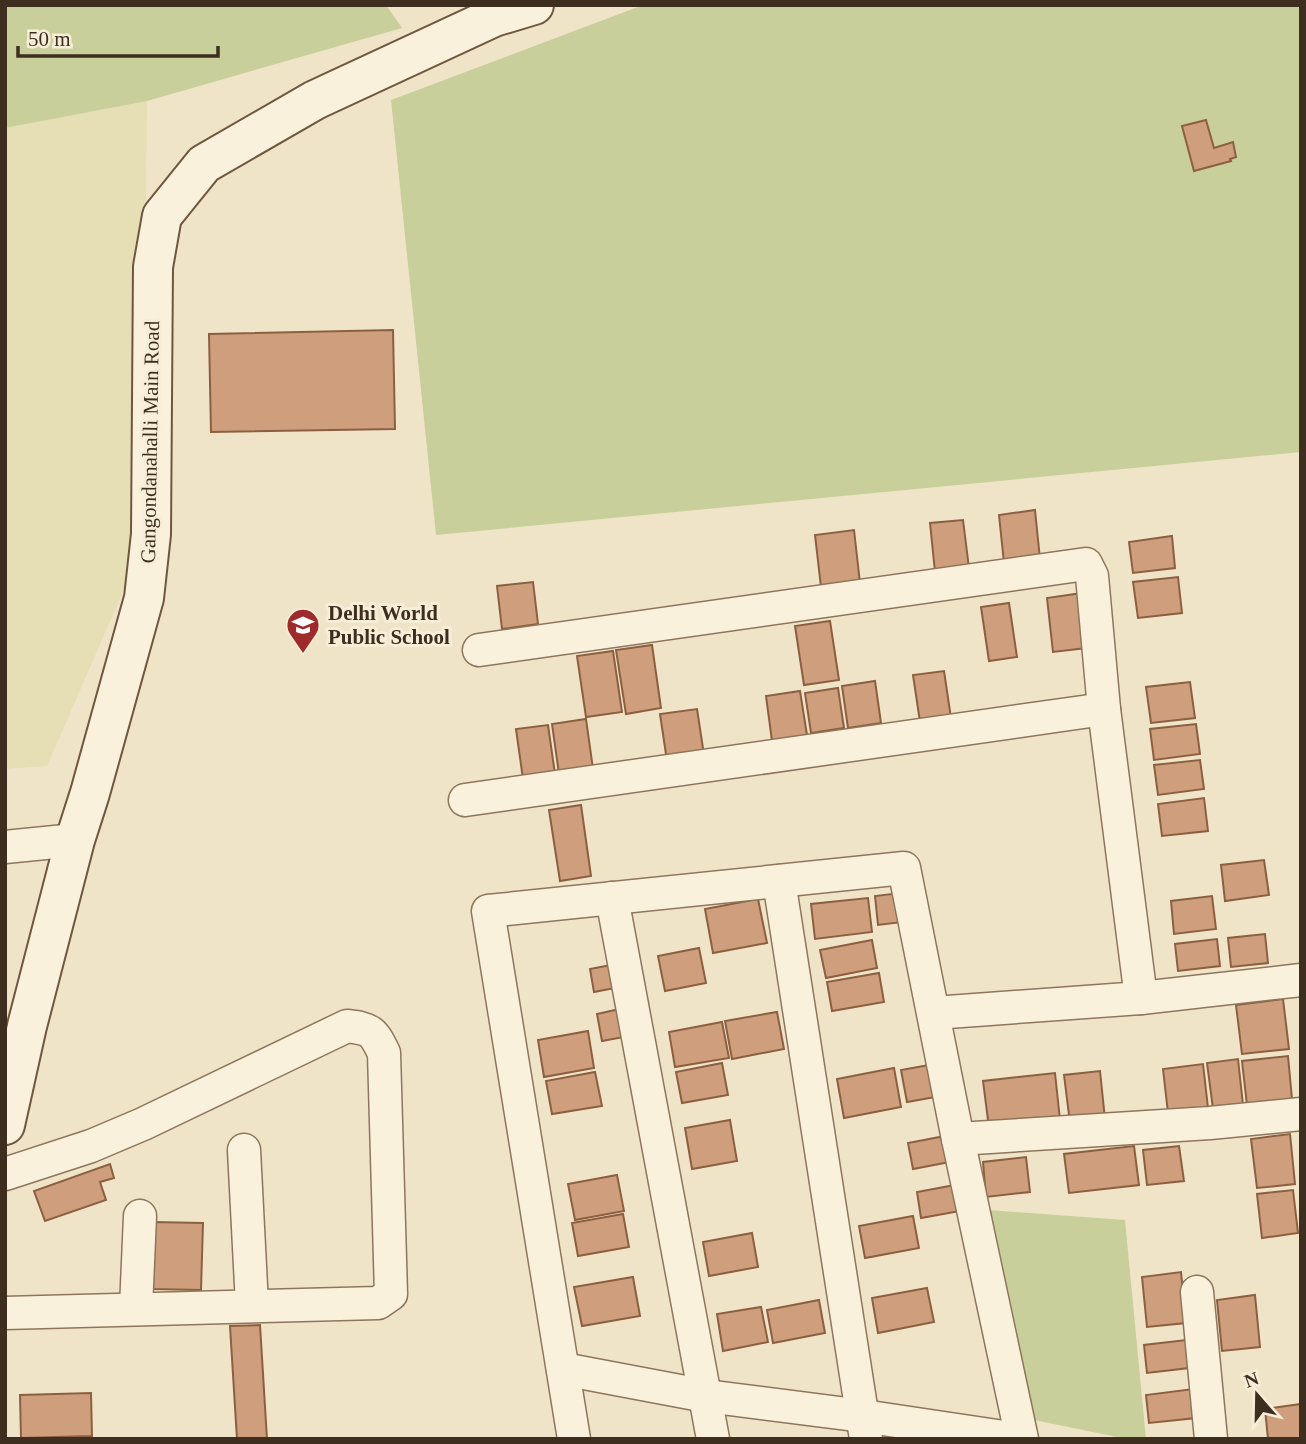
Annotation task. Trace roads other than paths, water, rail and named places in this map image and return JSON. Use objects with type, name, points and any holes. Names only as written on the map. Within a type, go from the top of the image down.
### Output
[{"type":"street","name":"Gangondanahalli Main Road","points":[[5,1125],[27,1026],[75,840],[144,598],[152,534],[153,267],[162,216],[204,164],[315,100],[492,11],[534,5]]},
{"type":"street","points":[[480,650],[1086,564],[1092,576],[1104,709],[1141,998]]},
{"type":"street","points":[[465,800],[1104,709]]},
{"type":"street","points":[[5,848],[75,840]]},
{"type":"street","points":[[574,1439],[488,911],[904,868],[958,1139],[1023,1439]]},
{"type":"street","points":[[779,881],[864,1427]]},
{"type":"street","points":[[612,898],[713,1439]]},
{"type":"street","points":[[934,1013],[1141,998],[1301,980]]},
{"type":"street","points":[[5,1174],[91,1146],[143,1125],[348,1026],[366,1028],[376,1037],[384,1053],[391,1294],[378,1303],[5,1313]]},
{"type":"street","points":[[958,1139],[1210,1123],[1301,1114]]},
{"type":"street","points":[[244,1150],[252,1305]]},
{"type":"street","points":[[136,1308],[140,1216]]},
{"type":"street","points":[[1197,1292],[1211,1439]]},
{"type":"street","points":[[563,1369],[864,1427],[1016,1439]]},
{"type":"place","name":"Delhi World Public School","points":[[303,655]]}]
